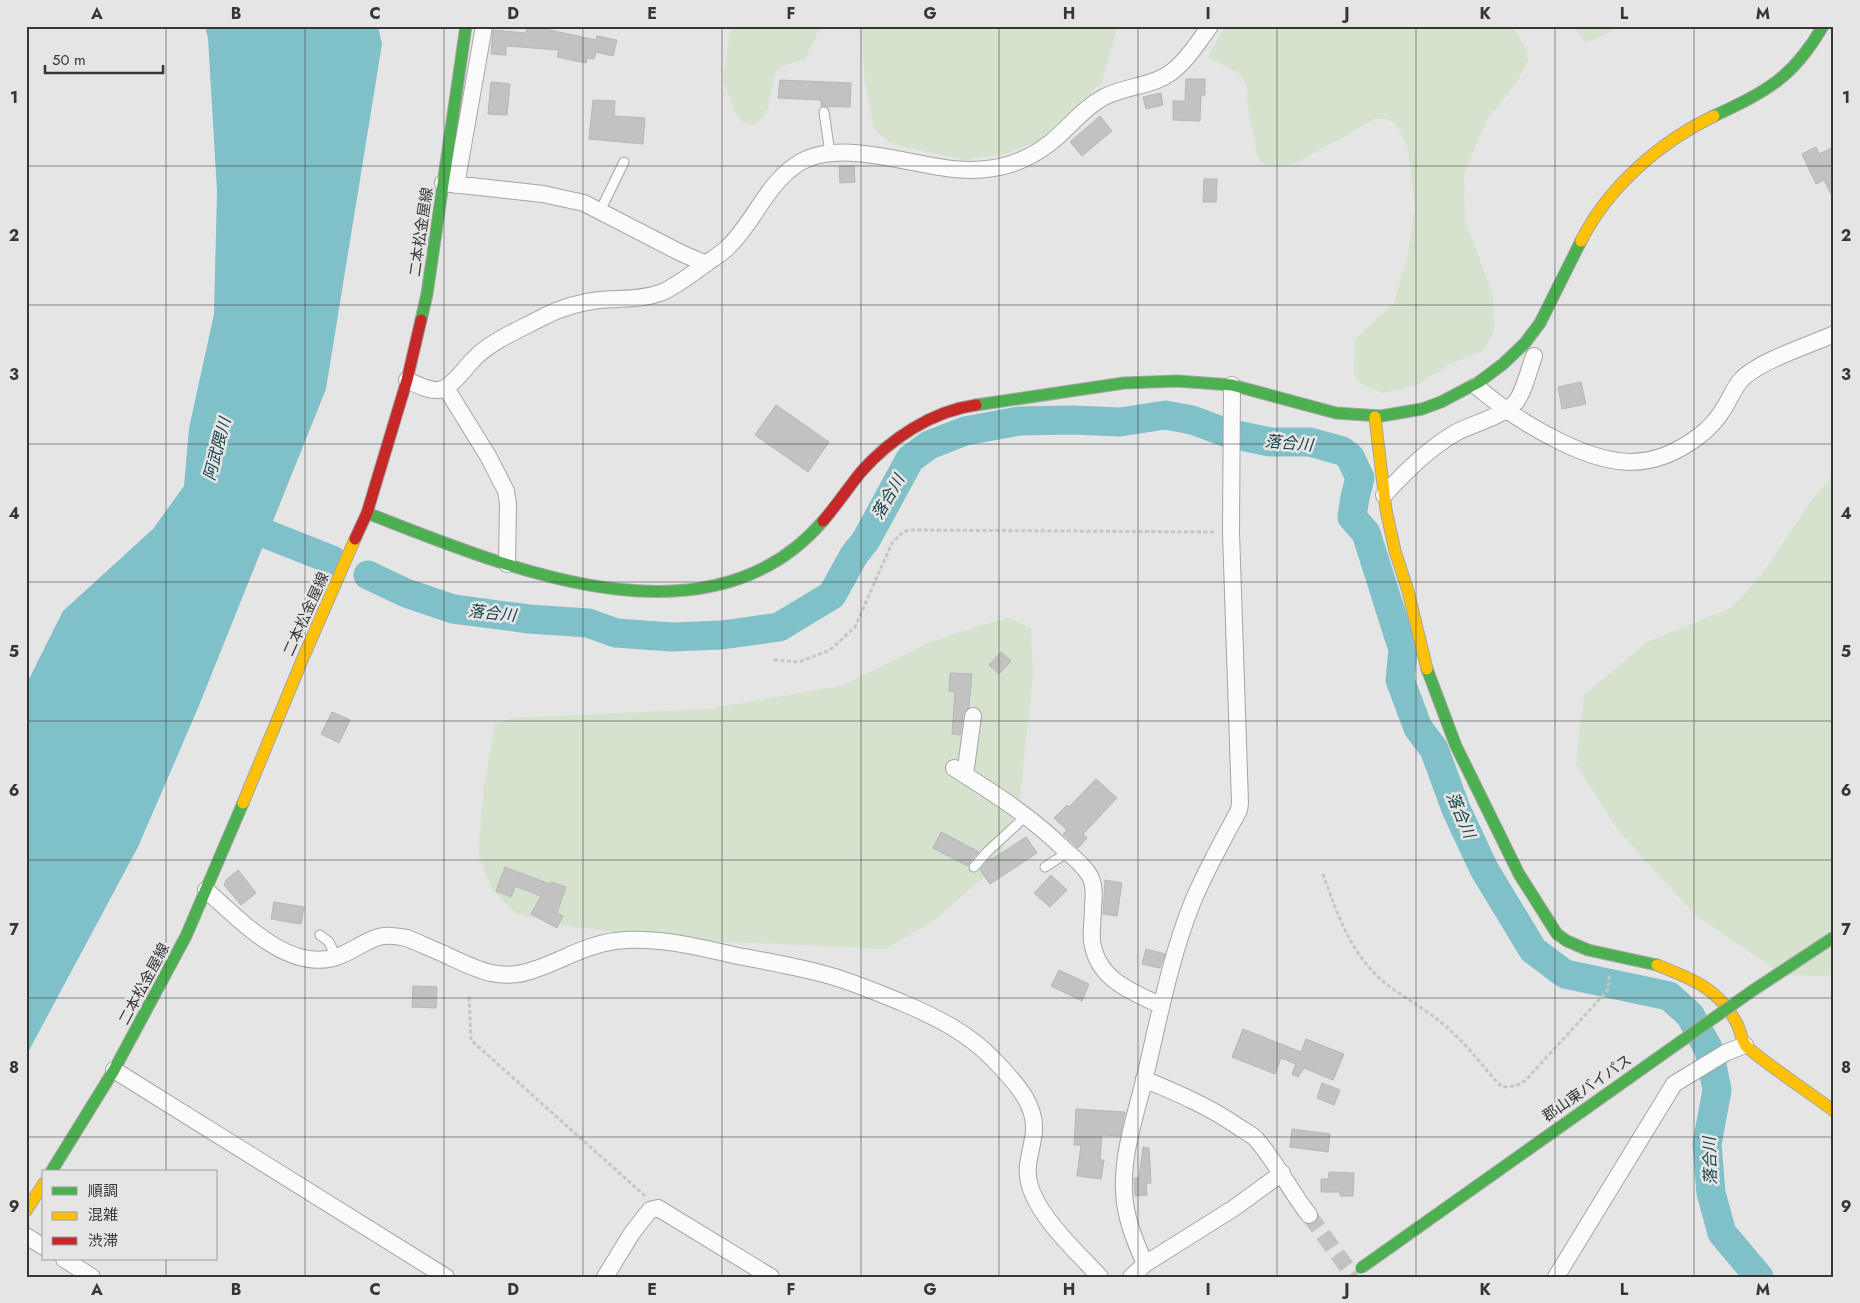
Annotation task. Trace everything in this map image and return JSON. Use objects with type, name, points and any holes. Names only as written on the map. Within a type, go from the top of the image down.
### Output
[{"type":"main road","name":"二本松金屋線","points":[[52,1170],[114,1070],[186,936],[303,658],[367,513],[407,380],[427,294],[449,184],[466,26]]},
{"type":"main road","points":[[367,513],[507,564],[587,584],[644,593],[672,593],[724,585],[750,576],[774,563],[813,532],[867,466],[895,441],[914,426],[966,406],[1124,383],[1177,381],[1232,385],[1336,414],[1374,417],[1407,414],[1447,402],[1476,386],[1520,349],[1534,333],[1584,235],[1600,211],[1627,179],[1672,140],[1697,124],[1736,106],[1774,84],[1802,57],[1823,26]]},
{"type":"main road","points":[[1374,417],[1384,495],[1395,551],[1408,591],[1427,670],[1456,746],[1519,874],[1557,934],[1567,941],[1588,950],[1651,963],[1684,976],[1711,990],[1724,1004],[1736,1023],[1745,1045],[1834,1111]]},
{"type":"main road","name":"郡山東バイパス","points":[[1361,1268],[1752,991],[1834,937]]},
{"type":"main road","points":[[26,1211],[42,1186]]},
{"type":"street","points":[[484,26],[449,184],[543,194],[584,203],[680,253],[706,264]]},
{"type":"street","points":[[407,380],[431,390],[446,388],[474,359],[488,348],[555,311],[599,300],[625,300],[660,292],[706,264],[727,248],[782,177],[797,164],[830,153],[883,156],[940,168],[963,170],[987,169],[1018,162],[1051,142],[1088,107],[1102,97],[1173,72],[1210,26]]},
{"type":"street","points":[[1476,386],[1504,410],[1552,438],[1598,458],[1626,463],[1653,459],[1668,454],[1700,436],[1721,414],[1742,378],[1760,366],[1834,334]]},
{"type":"street","points":[[1384,495],[1424,455],[1442,441],[1514,405],[1534,356]]},
{"type":"street","points":[[1145,1264],[1132,1234],[1125,1207],[1124,1172],[1131,1134],[1160,1005],[1192,902],[1239,810],[1240,803],[1231,532],[1232,385]]},
{"type":"street","points":[[446,388],[488,456],[506,491],[508,504],[507,564]]},
{"type":"street","points":[[973,716],[960,771],[1026,816],[1068,852],[1089,874],[1093,886],[1092,940],[1095,952],[1102,965],[1111,978],[1120,986],[1160,1005]]},
{"type":"street","points":[[206,890],[266,941],[289,953],[305,958],[318,960],[336,957],[383,936],[397,937],[407,938],[484,972],[510,976],[535,970],[570,953],[615,941],[657,941],[702,948],[822,973],[893,999],[942,1021],[972,1041],[992,1059],[1022,1092],[1032,1108],[1034,1137],[1030,1148],[1028,1181],[1036,1201],[1062,1236],[1100,1277]]},
{"type":"street","points":[[1556,1277],[1674,1084],[1690,1072],[1725,1053],[1745,1045]]},
{"type":"street","points":[[114,1070],[446,1277]]},
{"type":"street","points":[[1144,1079],[1222,1115],[1255,1138],[1282,1173],[1309,1215]]},
{"type":"street","points":[[1131,1277],[1145,1264],[1234,1208],[1282,1173]]},
{"type":"street","points":[[605,1277],[632,1233],[650,1210],[658,1208],[771,1277]]},
{"type":"street","points":[[26,1236],[42,1246]]},
{"type":"street","points":[[66,1260],[92,1277]]},
{"type":"lane","points":[[824,112],[830,153]]},
{"type":"lane","points":[[600,211],[624,162]]},
{"type":"lane","points":[[974,868],[987,852],[1026,816]]},
{"type":"lane","points":[[1045,867],[1068,852]]},
{"type":"lane","points":[[320,935],[329,942],[336,957]]},
{"type":"path","points":[[774,660],[799,662],[830,650],[845,637],[855,627],[889,548],[904,531],[1231,532]]},
{"type":"path","points":[[1323,874],[1338,916],[1352,944],[1374,972],[1454,1033],[1502,1087],[1515,1086],[1525,1081],[1607,991],[1610,975]]},
{"type":"path","points":[[469,997],[471,1040],[658,1208]]},
{"type":"green space","points":[[731,26],[821,26],[805,59],[783,66],[775,74],[768,108],[762,118],[753,125],[742,122],[735,112],[723,80]]},
{"type":"green space","points":[[861,26],[1118,26],[1102,82],[1041,140],[1004,154],[965,160],[891,144],[874,129],[865,83]]},
{"type":"green space","points":[[1225,26],[1512,26],[1527,50],[1528,61],[1517,82],[1486,121],[1464,175],[1465,220],[1493,295],[1494,331],[1483,351],[1450,364],[1417,385],[1383,393],[1361,384],[1354,374],[1355,339],[1394,303],[1408,254],[1415,208],[1408,148],[1398,127],[1388,119],[1375,119],[1301,160],[1289,165],[1265,165],[1257,155],[1247,101],[1248,89],[1241,75],[1208,57]]},
{"type":"green space","points":[[1572,26],[1622,26],[1586,43]]},
{"type":"green space","points":[[1834,475],[1834,972],[1827,976],[1783,975],[1694,914],[1617,829],[1576,764],[1584,695],[1647,642],[1731,608],[1760,577],[1814,497]]},
{"type":"green space","points":[[1009,618],[1031,628],[1033,675],[1020,797],[997,866],[933,921],[886,949],[689,940],[575,927],[516,914],[492,889],[478,855],[484,785],[495,724],[513,718],[707,709],[841,686],[931,642]]},
{"type":"water","name":"阿武隈川","points":[[205,26],[378,26],[382,44],[326,389],[198,708],[138,847],[26,1056],[26,685],[63,611],[153,529],[184,486],[189,428],[214,314],[217,191],[208,38]]},
{"type":"building","points":[[527,26],[546,26],[545,29],[596,40],[597,36],[617,40],[613,56],[596,52],[594,59],[587,58],[586,63],[557,57],[559,50],[506,46],[506,55],[491,54],[493,30],[526,33]]},
{"type":"building","points":[[1186,79],[1205,79],[1205,95],[1201,95],[1200,121],[1173,120],[1173,101],[1185,101]]},
{"type":"building","points":[[780,80],[851,83],[850,107],[821,106],[821,100],[778,98]]},
{"type":"building","points":[[491,82],[510,84],[507,115],[488,114]]},
{"type":"building","points":[[1161,93],[1163,105],[1146,109],[1143,97]]},
{"type":"building","points":[[593,100],[615,101],[614,116],[645,118],[643,144],[589,139]]},
{"type":"building","points":[[1100,116],[1112,131],[1082,156],[1070,142]]},
{"type":"building","points":[[1816,147],[1819,154],[1834,147],[1834,200],[1824,180],[1816,184],[1802,154]]},
{"type":"building","points":[[839,166],[854,166],[855,182],[840,183]]},
{"type":"building","points":[[1204,179],[1217,179],[1216,202],[1203,202]]},
{"type":"building","points":[[1581,382],[1586,404],[1562,409],[1558,387]]},
{"type":"building","points":[[776,405],[829,442],[808,472],[755,435]]},
{"type":"building","points":[[1001,652],[1011,661],[999,674],[989,665]]},
{"type":"building","points":[[950,673],[972,674],[969,707],[963,714],[960,735],[952,734],[955,692],[949,691]]},
{"type":"building","points":[[332,712],[350,720],[339,743],[321,734]]},
{"type":"building","points":[[1096,779],[1117,798],[1083,834],[1087,838],[1078,848],[1063,834],[1067,830],[1054,818],[1067,805],[1069,807]]},
{"type":"building","points":[[941,832],[979,852],[971,859],[968,866],[933,848]]},
{"type":"building","points":[[1026,837],[1037,853],[990,884],[980,870],[990,858],[992,859]]},
{"type":"building","points":[[505,867],[550,884],[551,882],[566,887],[557,913],[563,916],[557,928],[531,914],[541,896],[515,886],[511,897],[496,891]]},
{"type":"building","points":[[238,870],[256,893],[241,905],[224,885],[227,879]]},
{"type":"building","points":[[1051,875],[1067,890],[1050,907],[1034,893]]},
{"type":"building","points":[[1105,880],[1122,883],[1117,916],[1103,914]]},
{"type":"building","points":[[274,902],[304,907],[301,924],[271,919]]},
{"type":"building","points":[[1146,949],[1165,954],[1160,968],[1142,964]]},
{"type":"building","points":[[1059,970],[1089,984],[1082,1001],[1051,986]]},
{"type":"building","points":[[413,986],[437,987],[436,1008],[412,1007]]},
{"type":"building","points":[[1243,1029],[1301,1052],[1306,1039],[1344,1054],[1333,1080],[1304,1068],[1298,1077],[1292,1074],[1296,1064],[1281,1058],[1275,1074],[1232,1057]]},
{"type":"building","points":[[1322,1083],[1340,1090],[1334,1105],[1317,1098]]},
{"type":"building","points":[[1076,1109],[1125,1112],[1120,1136],[1102,1135],[1100,1160],[1104,1160],[1101,1179],[1077,1176],[1081,1145],[1074,1145]]},
{"type":"building","points":[[1292,1129],[1330,1134],[1328,1152],[1290,1147]]},
{"type":"building","points":[[1143,1147],[1149,1148],[1151,1183],[1146,1183],[1147,1195],[1135,1196],[1134,1178],[1139,1178]]},
{"type":"building","points":[[1329,1172],[1354,1173],[1353,1196],[1340,1196],[1340,1192],[1321,1192],[1321,1179],[1328,1179]]},
{"type":"waterway","name":"落合川","points":[[368,575],[406,593],[453,609],[529,619],[588,623],[616,633],[672,637],[722,635],[779,627],[832,595],[854,555],[866,540],[910,459],[929,445],[965,431],[1019,421],[1073,420],[1120,422],[1165,415],[1192,420],[1227,433],[1270,442],[1310,442],[1342,451],[1350,457],[1360,478],[1352,517],[1366,533],[1403,650],[1400,680],[1418,728],[1434,749],[1456,809],[1484,869],[1533,950],[1565,974],[1669,996],[1690,1015],[1709,1050],[1717,1090],[1707,1144],[1711,1193],[1722,1233],[1759,1277]]},
{"type":"waterway","name":"落合川","points":[[231,520],[332,560]]},
{"type":"tunnel","points":[[1309,1215],[1354,1277]]},
{"type":"traffic: fast","points":[[421,320],[427,294],[466,26]]},
{"type":"traffic: fast","points":[[1714,116],[1749,99],[1777,81],[1801,58],[1823,26]]},
{"type":"traffic: fast","points":[[976,405],[1124,383],[1177,381],[1232,385],[1336,413],[1381,416],[1422,409],[1441,402],[1479,382],[1503,364],[1525,343],[1540,323],[1581,241]]},
{"type":"traffic: fast","points":[[367,513],[479,555],[540,574],[602,587],[663,592],[722,584],[776,562],[823,521]]},
{"type":"traffic: fast","points":[[1427,669],[1456,746],[1519,874],[1557,934],[1567,941],[1588,950],[1657,965]]},
{"type":"traffic: fast","points":[[52,1170],[114,1070],[186,936],[243,803]]},
{"type":"traffic: fast","points":[[1361,1268],[1752,991],[1834,937]]},
{"type":"traffic: slow","points":[[1581,241],[1592,221],[1606,202],[1638,168],[1675,138],[1714,116]]},
{"type":"traffic: slow","points":[[1375,417],[1386,510],[1395,551],[1408,591],[1427,669]]},
{"type":"traffic: slow","points":[[243,803],[355,539]]},
{"type":"traffic: slow","points":[[1657,965],[1693,980],[1712,993],[1729,1010],[1738,1025],[1743,1042],[1747,1047],[1834,1111]]},
{"type":"traffic: slow","points":[[26,1211],[42,1186]]},
{"type":"traffic: jam","points":[[355,539],[367,513],[407,380],[421,320]]},
{"type":"traffic: jam","points":[[823,521],[861,472],[885,448],[928,420],[944,413],[976,405]]}]
